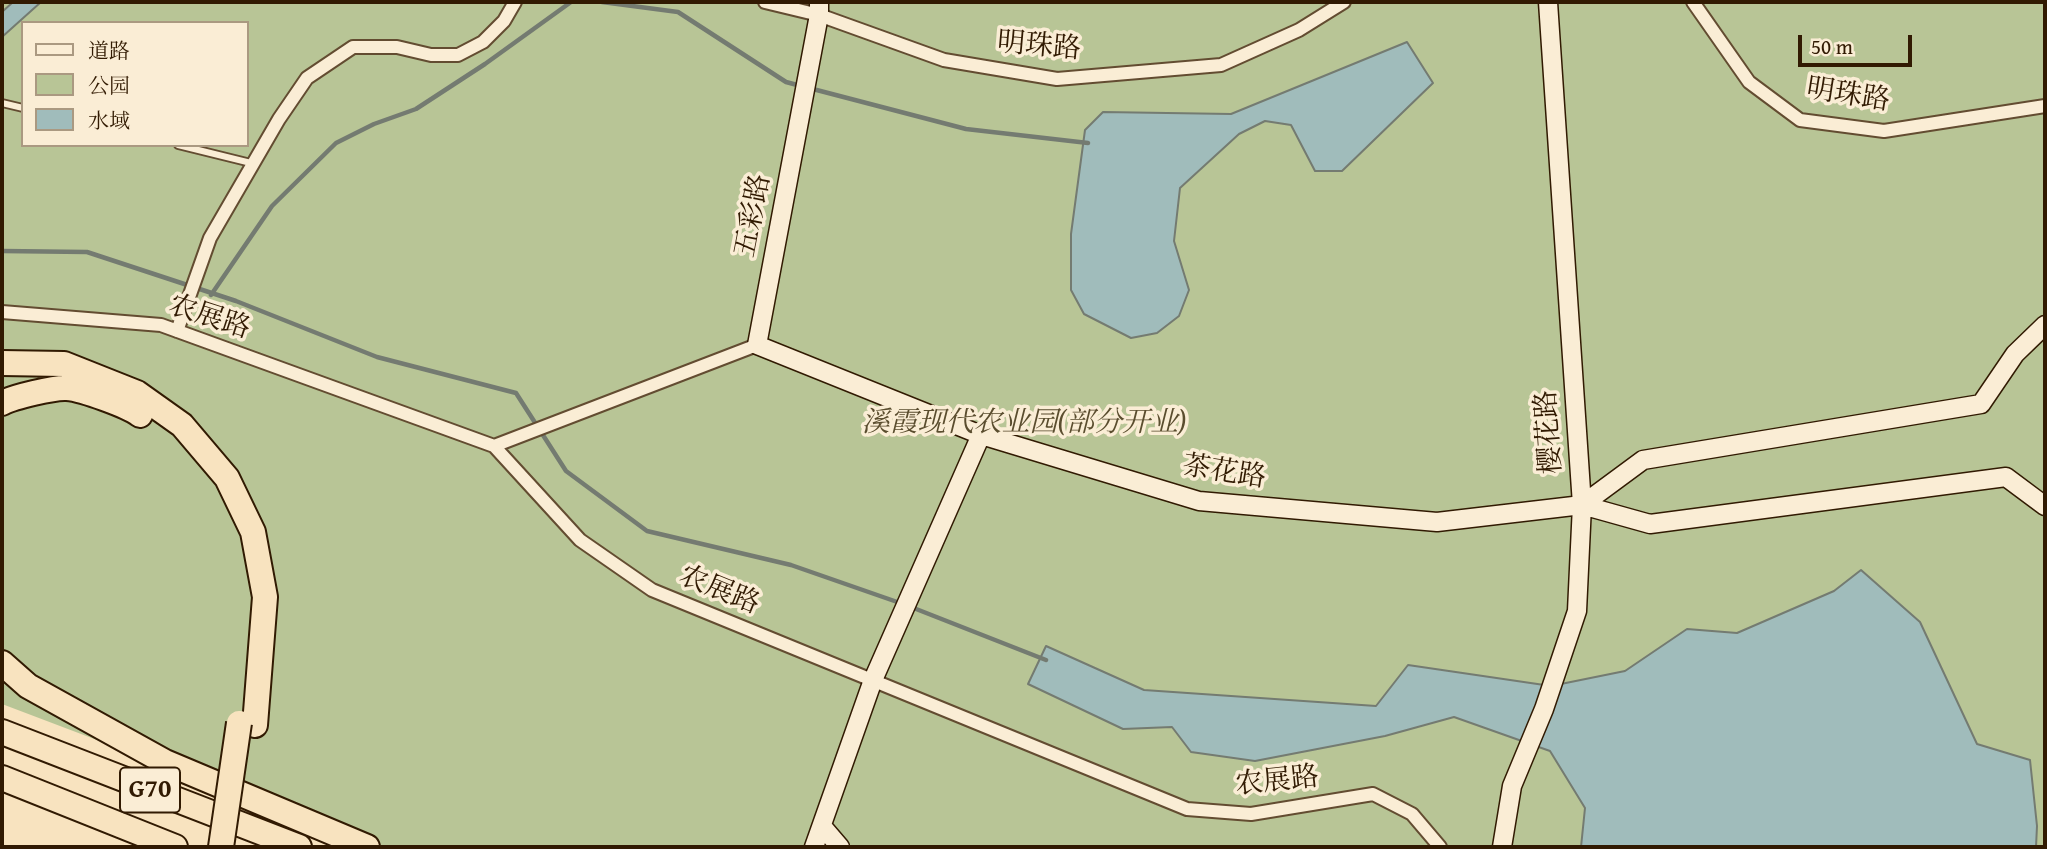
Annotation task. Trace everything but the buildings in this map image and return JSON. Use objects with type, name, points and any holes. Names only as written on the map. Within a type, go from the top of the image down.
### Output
[{"type":"highway","points":[[2,363],[64,364],[137,393],[182,425],[227,478],[253,532],[265,597],[247,724],[237,847]]},
{"type":"highway","points":[[2,403],[10,398],[67,387],[129,407],[172,437],[214,486],[238,537],[249,598],[247,724],[222,847]]},
{"type":"highway","points":[[2,663],[28,686],[166,762],[367,847]]},
{"type":"highway","name":"G70","points":[[2,732],[299,847]]},
{"type":"highway","name":"G70","points":[[2,778],[175,847]]},
{"type":"street","points":[[177,331],[210,238],[279,119],[307,78],[353,47],[397,47],[431,55],[458,55],[483,42],[504,21],[515,2]]},
{"type":"street","name":"明珠路","points":[[765,2],[819,8],[944,60],[1057,79],[1220,65],[1299,30],[1344,2]]},
{"type":"street","name":"樱花路","points":[[1502,847],[1512,786],[1544,709],[1577,611],[1582,505],[1548,2]]},
{"type":"street","name":"明珠路","points":[[1693,2],[1749,82],[1800,120],[1884,131],[2045,106]]},
{"type":"street","name":"五彩路","points":[[757,345],[819,8]]},
{"type":"street","name":"农展路","points":[[2,312],[161,325],[494,446],[580,540],[652,590],[1186,809],[1251,814],[1373,794],[1412,814],[1440,847]]},
{"type":"street","points":[[1582,505],[1643,460],[1981,404],[2015,354],[2045,325]]},
{"type":"street","points":[[494,446],[757,345]]},
{"type":"street","name":"茶花路","points":[[757,345],[981,435],[1199,501],[1437,522],[1582,505]]},
{"type":"street","points":[[814,847],[873,680],[981,435]]},
{"type":"street","points":[[1582,505],[1650,524],[2006,477],[2045,506]]},
{"type":"street","points":[[822,825],[841,847]]},
{"type":"lane","points":[[2,103],[21,108]]},
{"type":"lane","points":[[186,147],[255,164]]},
{"type":"green space","name":"溪霞现代农业园(部分开业)","points":[[2,2],[2045,2],[2045,847],[379,847],[2,704]]},
{"type":"water","points":[[13,2],[41,2],[2,37],[2,12]]},
{"type":"water","points":[[1407,42],[1433,83],[1342,171],[1315,171],[1291,125],[1265,121],[1239,134],[1180,188],[1174,241],[1189,290],[1179,316],[1157,333],[1131,338],[1084,314],[1071,290],[1071,234],[1085,130],[1103,112],[1231,114]]},
{"type":"water","points":[[1861,570],[1920,622],[1977,744],[2030,760],[2037,826],[2036,847],[1581,847],[1585,808],[1550,751],[1454,717],[1385,736],[1255,761],[1191,752],[1172,727],[1123,729],[1028,684],[1046,646],[1144,690],[1376,706],[1408,665],[1551,686],[1625,671],[1687,629],[1737,633],[1834,591]]},
{"type":"waterway","points":[[211,295],[272,206],[336,143],[374,124],[416,109],[485,64],[571,2]]},
{"type":"waterway","points":[[602,2],[678,12],[786,82],[801,86]]},
{"type":"waterway","points":[[809,88],[966,129],[1088,143]]},
{"type":"waterway","points":[[2,251],[87,252],[236,301],[377,357],[516,393],[566,471],[647,531],[791,565],[903,604]]},
{"type":"waterway","points":[[911,607],[1046,660]]}]
